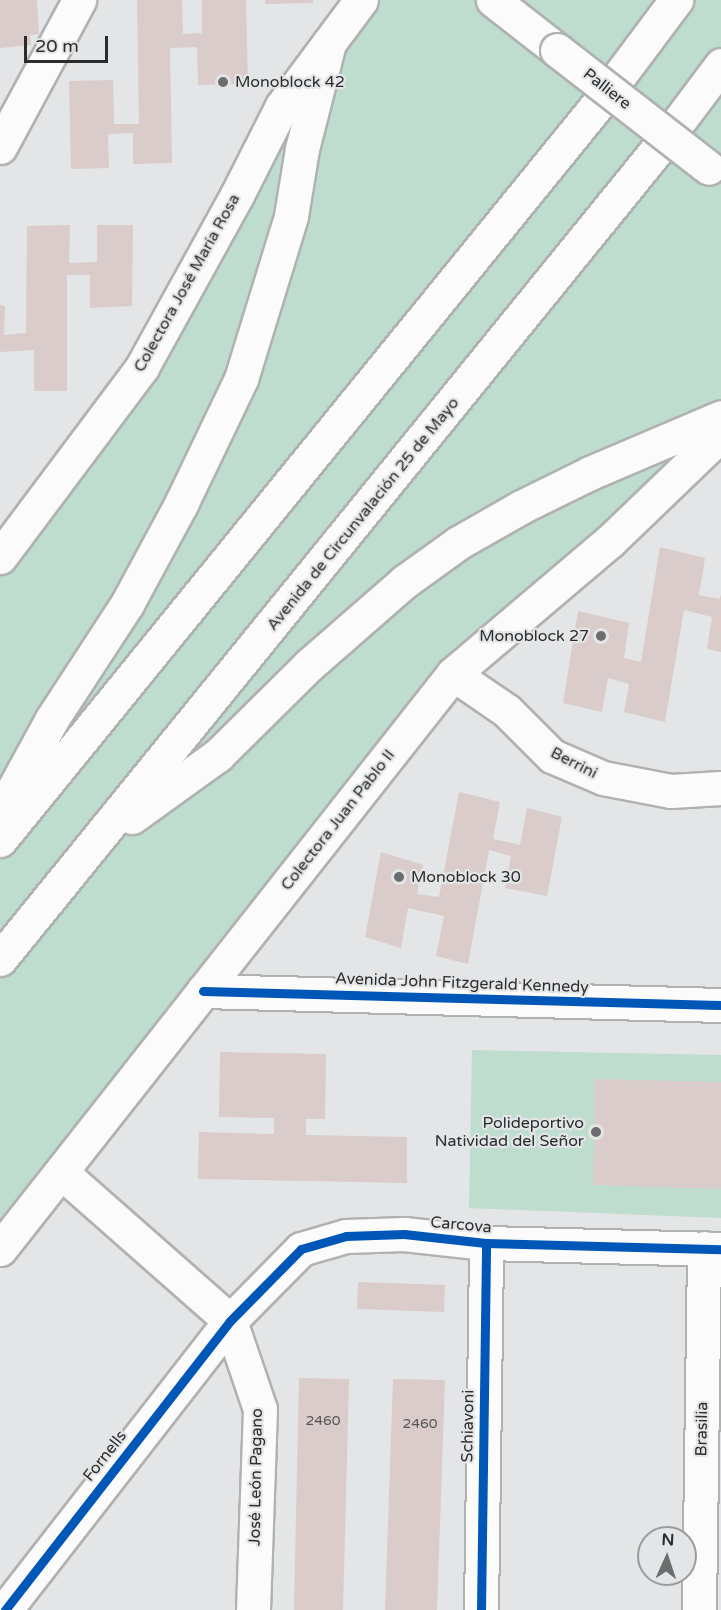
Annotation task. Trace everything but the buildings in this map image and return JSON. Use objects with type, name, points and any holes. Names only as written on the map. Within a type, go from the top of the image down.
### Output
[{"type":"main road","points":[[0,147],[79,0]]},
{"type":"main road","name":"Colectora José María Rosa","points":[[0,557],[142,367],[237,195],[282,106],[361,0]]},
{"type":"main road","name":"Palliere","points":[[493,0],[715,173]]},
{"type":"main road","points":[[0,840],[599,103],[676,0]]},
{"type":"main road","points":[[0,814],[52,719],[127,604],[181,504],[241,379],[291,216],[302,149],[329,43]]},
{"type":"main road","name":"Avenida de Circunvalación 25 de Mayo","points":[[0,959],[97,843],[664,141],[721,65]]},
{"type":"main road","points":[[97,843],[218,755],[326,650],[404,582],[458,543],[590,473],[721,417]]},
{"type":"main road","name":"Colectora Juan Pablo II","points":[[0,1249],[453,674],[610,541],[721,434]]},
{"type":"main road","name":"Berrini","points":[[453,674],[507,711],[552,756],[603,778],[672,791],[721,788]]},
{"type":"main road","name":"Avenida John Fitzgerald Kennedy","points":[[203,991],[721,1005]]},
{"type":"main road","name":"José León Pagano","points":[[61,1172],[230,1321],[260,1410],[253,1610]]},
{"type":"main road","name":"Carcova","points":[[230,1321],[301,1250],[346,1236],[404,1234],[486,1243],[712,1249]]},
{"type":"main road","name":"Schiavoni","points":[[481,1610],[486,1243]]},
{"type":"main road","name":"Brasilia","points":[[699,1610],[711,1474],[712,1249]]},
{"type":"main road","name":"Fornells","points":[[5,1610],[230,1321]]},
{"type":"green space","points":[[361,0],[721,0],[721,434],[453,674],[0,1249],[0,557]]},
{"type":"green space","name":"Polideportivo Natividad del Señor","points":[[472,1050],[721,1055],[721,1218],[469,1208]]},
{"type":"cycle path","points":[[203,991],[721,1005]]},
{"type":"cycle path","points":[[5,1610],[230,1321],[301,1249],[346,1236],[404,1234],[486,1243],[721,1249]]},
{"type":"cycle path","points":[[481,1610],[486,1243]]},
{"type":"place","name":"Monoblock 42","points":[[223,82]]},
{"type":"place","name":"Monoblock 27","points":[[601,636]]},
{"type":"place","name":"Monoblock 30","points":[[399,877]]},
{"type":"place","name":"Polideportivo Natividad del Señor","points":[[596,1132]]}]
